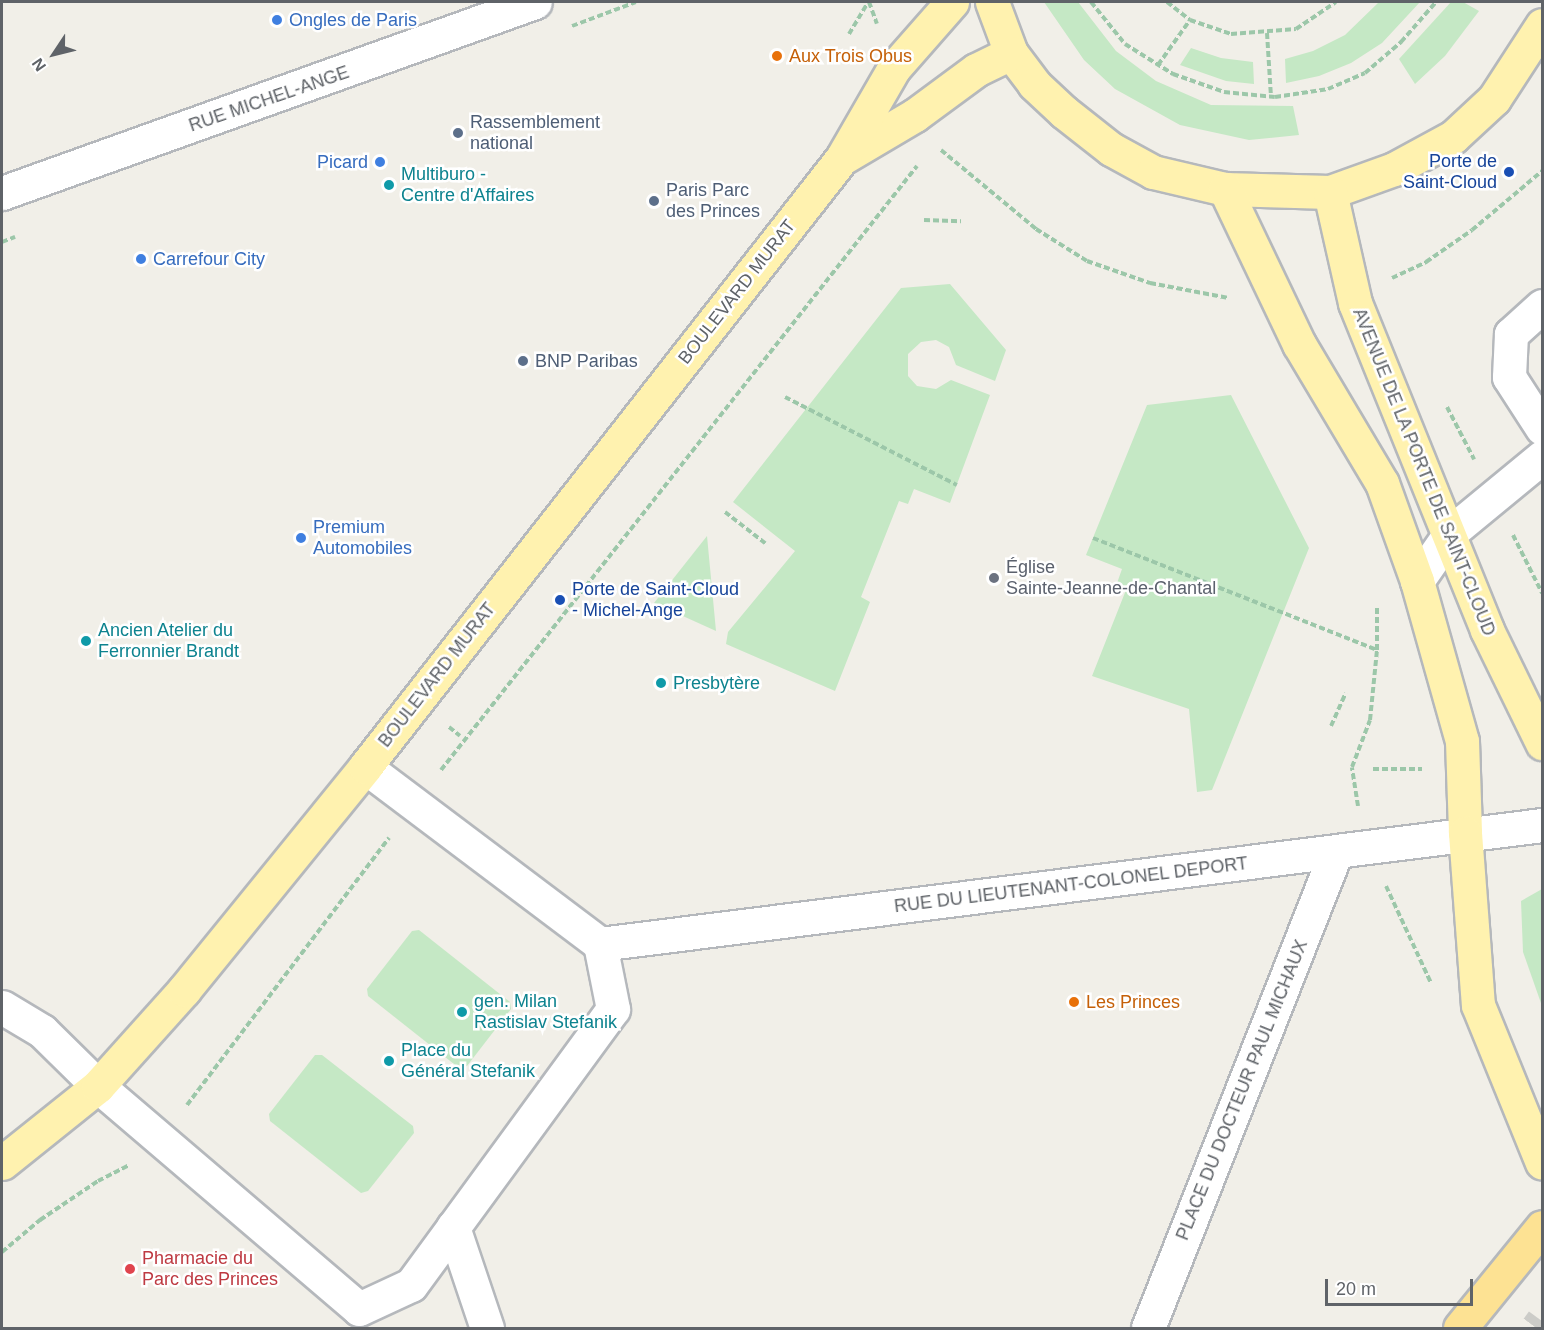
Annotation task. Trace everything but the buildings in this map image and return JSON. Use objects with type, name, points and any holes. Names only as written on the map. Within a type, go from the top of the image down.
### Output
[{"type":"highway","points":[[1460,1329],[1542,1227]]},
{"type":"main road","name":"BOULEVARD MURAT","points":[[2,1163],[98,1086],[184,990],[365,767],[842,158],[894,68],[952,2]]},
{"type":"main road","points":[[992,2],[1011,53],[1034,84],[1111,149],[1154,172],[1225,189],[1330,192],[1394,169],[1453,137],[1494,99],[1542,25]]},
{"type":"main road","name":"BOULEVARD MURAT","points":[[842,158],[915,115],[976,70],[1011,53]]},
{"type":"main road","points":[[1225,189],[1299,344],[1382,483],[1417,581],[1462,741],[1464,834],[1478,1005],[1542,1163]]},
{"type":"main road","name":"AVENUE DE LA PORTE DE SAINT-CLOUD","points":[[1330,192],[1355,303],[1451,532],[1487,630],[1542,743]]},
{"type":"street","name":"RUE MICHEL-ANGE","points":[[2,193],[535,2]]},
{"type":"street","points":[[1542,306],[1511,334],[1509,376],[1542,428]]},
{"type":"street","points":[[1417,581],[1451,532],[1542,457]]},
{"type":"street","points":[[2,1007],[42,1031],[98,1086],[352,1319],[411,1285],[613,1009],[600,944],[365,767]]},
{"type":"street","name":"RUE DU LIEUTENANT-COLONEL DEPORT","points":[[600,944],[1542,825]]},
{"type":"street","name":"PLACE DU DOCTEUR PAUL MICHAUX","points":[[1148,1329],[1336,852]]},
{"type":"street","points":[[453,1227],[487,1329]]},
{"type":"path","points":[[849,34],[868,2]]},
{"type":"path","points":[[1091,2],[1125,44],[1158,65],[1224,92],[1271,97],[1328,89],[1365,73],[1401,42],[1436,2]]},
{"type":"path","points":[[1167,2],[1190,20],[1231,34],[1267,33],[1296,28],[1336,2]]},
{"type":"path","points":[[1158,65],[1190,20]]},
{"type":"path","points":[[1267,33],[1271,97]]},
{"type":"path","points":[[440,772],[920,162]]},
{"type":"path","points":[[1426,262],[1542,171]]},
{"type":"path","points":[[964,173],[1036,229],[1087,261],[1150,283],[1237,300]]},
{"type":"path","points":[[924,220],[961,221]]},
{"type":"path","points":[[1389,279],[1393,289]]},
{"type":"path","points":[[1441,396],[1494,495],[1542,593]]},
{"type":"path","points":[[785,397],[957,485]]},
{"type":"path","points":[[725,512],[765,543]]},
{"type":"path","points":[[1093,538],[1377,650],[1370,720],[1352,767],[1352,785]]},
{"type":"path","points":[[1331,726],[1346,693]]},
{"type":"path","points":[[1373,769],[1425,769]]},
{"type":"path","points":[[186,1105],[394,832]]},
{"type":"path","points":[[2,1252],[49,1213],[98,1180],[132,1164]]},
{"type":"green space","points":[[1044,2],[1078,2],[1116,51],[1156,81],[1211,105],[1293,106],[1299,135],[1249,140],[1180,125],[1115,89],[1084,60]]},
{"type":"green space","points":[[1379,2],[1420,2],[1382,43],[1351,63],[1319,76],[1286,83],[1285,59],[1313,51],[1345,35]]},
{"type":"green space","points":[[1451,2],[1463,2],[1479,11],[1445,56],[1415,84],[1399,59]]},
{"type":"green space","points":[[1191,48],[1221,58],[1253,62],[1254,84],[1226,81],[1180,65]]},
{"type":"green space","points":[[950,284],[1006,350],[995,381],[956,365],[949,347],[936,340],[921,342],[908,354],[908,376],[917,386],[936,389],[951,380],[990,395],[950,503],[914,489],[908,504],[899,501],[861,597],[870,602],[835,691],[726,644],[728,632],[795,551],[733,502],[901,288]]},
{"type":"green space","points":[[1231,395],[1309,548],[1212,790],[1197,792],[1189,709],[1092,676],[1126,590],[1116,586],[1122,569],[1086,555],[1147,405]]},
{"type":"green space","points":[[707,536],[716,631],[654,603]]},
{"type":"green space","points":[[1542,889],[1542,1006],[1523,952],[1521,901]]},
{"type":"green space","points":[[419,930],[510,1002],[511,1009],[467,1066],[459,1068],[368,996],[367,989],[412,931]]},
{"type":"green space","points":[[315,1055],[322,1055],[413,1126],[414,1133],[368,1191],[361,1193],[270,1121],[269,1114]]},
{"type":"tunnel","points":[[1537,1328],[1542,1321]]},
{"type":"place","name":"Ongles de Paris","points":[[277,20]]},
{"type":"place","name":"Aux Trois Obus","points":[[777,56]]},
{"type":"place","name":"Rassemblement national","points":[[458,133]]},
{"type":"place","name":"Picard","points":[[380,162]]},
{"type":"place","name":"Porte de Saint-Cloud","points":[[1509,172]]},
{"type":"place","name":"Multiburo - Centre d'Affaires","points":[[389,185]]},
{"type":"place","name":"Paris Parc des Princes","points":[[654,201]]},
{"type":"place","name":"Carrefour City","points":[[141,259]]},
{"type":"place","name":"BNP Paribas","points":[[523,361]]},
{"type":"place","name":"Premium Automobiles","points":[[301,538]]},
{"type":"place","name":"Église Sainte-Jeanne-de-Chantal","points":[[994,578]]},
{"type":"place","name":"Porte de Saint-Cloud - Michel-Ange","points":[[560,600]]},
{"type":"place","name":"Ancien Atelier du Ferronnier Brandt","points":[[86,641]]},
{"type":"place","name":"Presbytère","points":[[661,683]]},
{"type":"place","name":"Les Princes","points":[[1074,1002]]},
{"type":"place","name":"gen. Milan Rastislav Stefanik","points":[[462,1012]]},
{"type":"place","name":"Place du Général Stefanik","points":[[389,1061]]},
{"type":"place","name":"Pharmacie du Parc des Princes","points":[[130,1269]]}]
